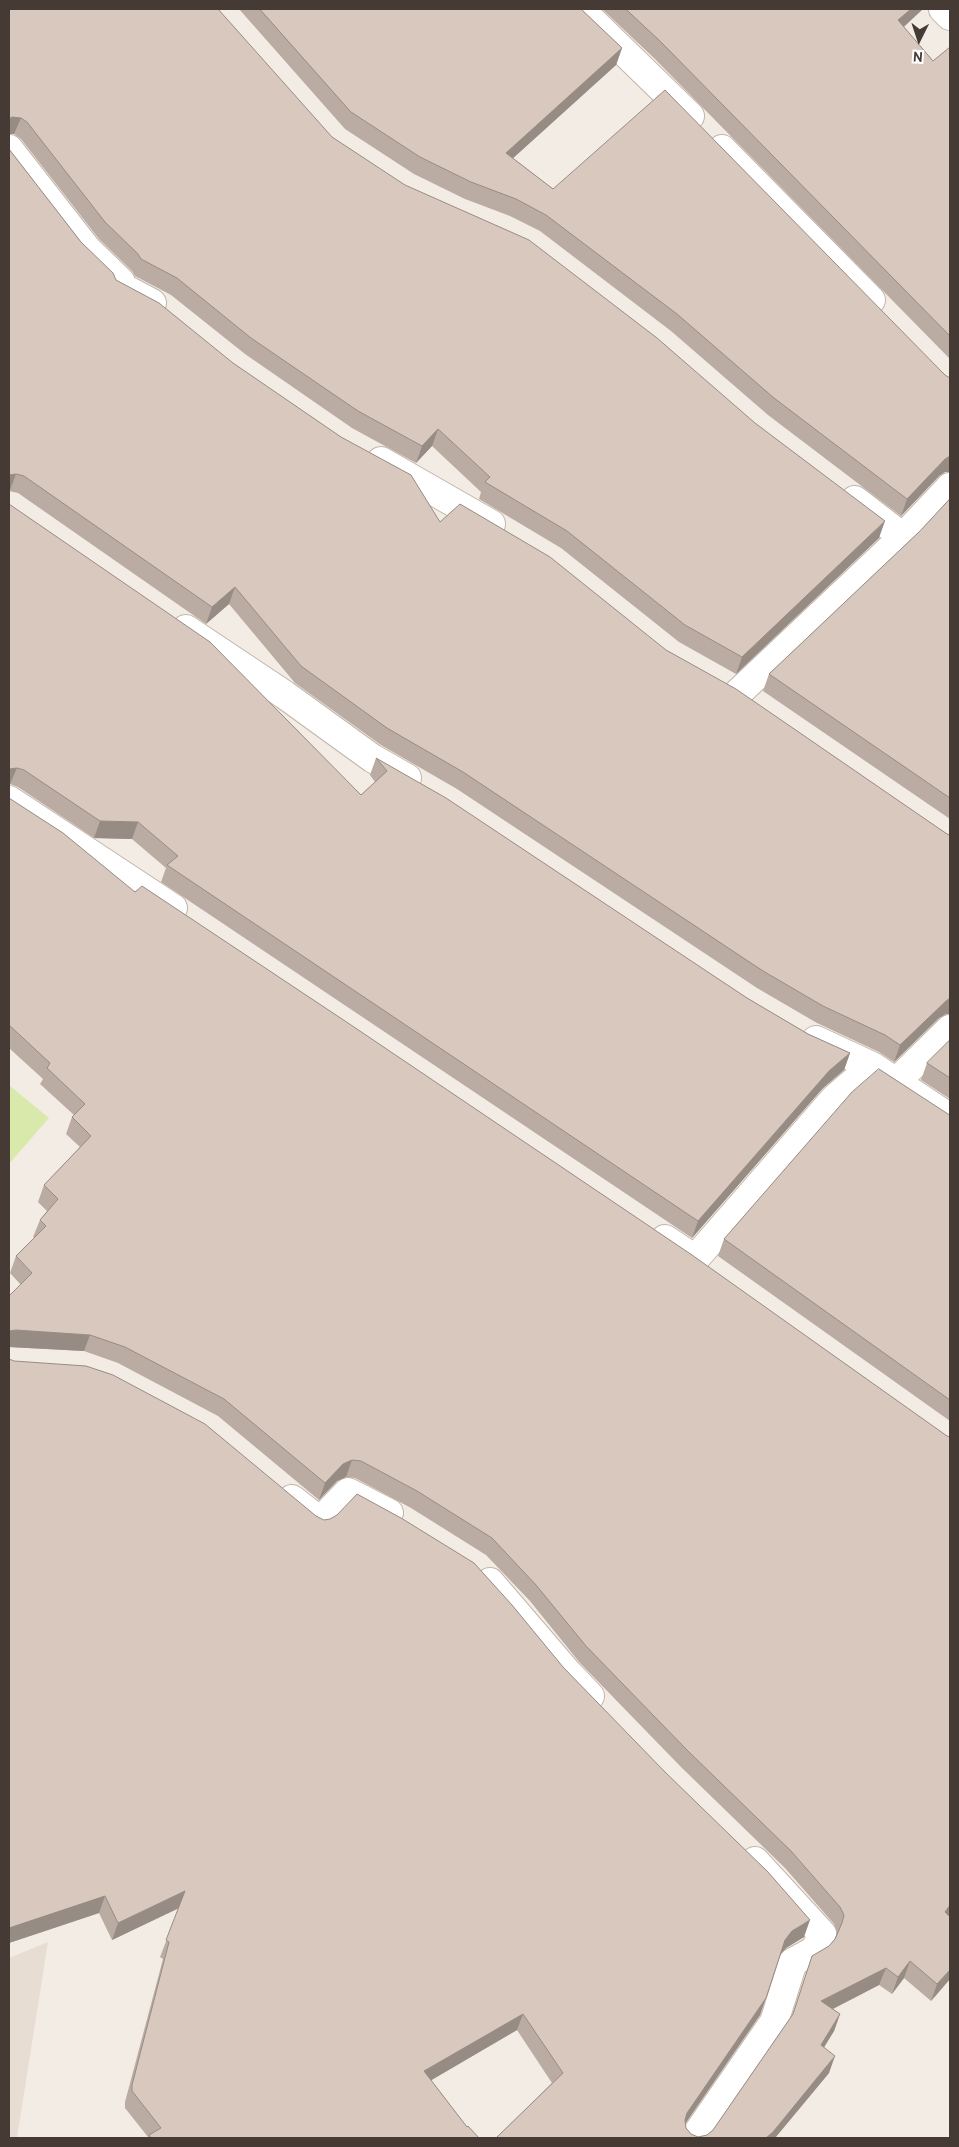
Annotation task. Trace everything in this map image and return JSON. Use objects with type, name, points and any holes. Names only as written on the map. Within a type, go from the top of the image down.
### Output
[{"type":"street","points":[[580,9],[664,90],[889,318]]},
{"type":"street","points":[[943,9],[950,16]]},
{"type":"street","points":[[9,149],[86,249],[121,282],[122,287],[161,307],[176,319]]},
{"type":"street","points":[[361,450],[512,537]]},
{"type":"street","points":[[835,485],[903,537]]},
{"type":"street","points":[[738,693],[903,537],[950,487]]},
{"type":"street","points":[[168,617],[286,695],[372,758],[431,793]]},
{"type":"street","points":[[713,679],[763,710]]},
{"type":"street","points":[[9,800],[190,920]]},
{"type":"street","points":[[795,1028],[872,1066],[950,1118]]},
{"type":"street","points":[[895,1083],[950,1029]]},
{"type":"street","points":[[695,1259],[835,1098],[872,1066]]},
{"type":"street","points":[[646,1226],[718,1275]]},
{"type":"street","points":[[277,1485],[320,1521],[348,1492],[410,1526]]},
{"type":"street","points":[[470,1564],[478,1568],[492,1583],[568,1673],[609,1715]]},
{"type":"street","points":[[694,2138],[774,2022],[793,1962],[815,1950],[822,1934],[773,1878],[738,1844]]},
{"type":"shaded area","points":[[48,1942],[17,2138],[9,2138],[9,1958]]},
{"type":"green space","points":[[9,1085],[49,1118],[9,1164]]},
{"type":"building","points":[[9,9],[218,9],[332,137],[405,185],[529,240],[657,338],[755,423],[885,521],[742,657],[685,625],[567,531],[485,482],[490,477],[438,429],[422,446],[358,411],[251,338],[177,278],[141,259],[105,222],[27,122],[21,118],[12,117],[9,119]]},
{"type":"building","points":[[260,9],[581,9],[622,48],[506,153],[553,189],[665,90],[950,378],[950,456],[907,499],[774,398],[677,314],[546,215],[516,199],[471,182],[420,157],[351,112]]},
{"type":"building","points":[[626,9],[911,9],[898,20],[933,61],[950,47],[950,336],[661,42]]},
{"type":"building","points":[[9,149],[81,242],[113,273],[116,280],[159,303],[233,363],[341,437],[411,475],[440,522],[460,504],[550,557],[666,650],[736,689],[950,835],[950,998],[900,1045],[885,1035],[823,1006],[763,971],[463,772],[387,728],[301,666],[235,587],[212,607],[24,476],[9,475]]},
{"type":"building","points":[[950,499],[950,798],[769,674],[920,531]]},
{"type":"building","points":[[9,504],[210,642],[361,795],[387,771],[376,758],[446,798],[747,998],[808,1034],[850,1053],[829,1071],[698,1221],[167,865],[178,856],[138,822],[100,821],[24,770],[17,768],[9,769]]},
{"type":"building","points":[[9,798],[63,833],[135,892],[142,886],[351,1025],[692,1255],[950,1437],[950,1905],[945,1912],[950,1917],[950,1970],[937,1984],[910,1961],[898,1977],[886,1968],[821,2001],[840,2014],[821,2045],[835,2056],[766,2138],[496,2138],[563,2073],[523,2014],[424,2071],[467,2127],[479,2138],[151,2138],[149,2135],[161,2128],[132,2091],[132,2085],[169,1942],[166,1940],[185,1891],[118,1923],[105,1896],[9,1928],[9,1359],[14,1361],[86,1366],[113,1375],[205,1424],[316,1516],[324,1520],[330,1519],[337,1515],[357,1494],[401,1518],[474,1563],[512,1605],[563,1667],[665,1772],[768,1872],[810,1920],[792,1931],[785,1940],[766,1998],[687,2113],[685,2120],[686,2128],[691,2134],[698,2137],[707,2135],[713,2130],[793,2014],[812,1956],[829,1946],[835,1939],[844,1915],[840,1907],[791,1851],[687,1750],[586,1646],[536,1585],[492,1538],[417,1491],[361,1461],[352,1460],[343,1464],[325,1483],[224,1399],[125,1347],[90,1335],[9,1331],[9,1296],[32,1273],[16,1256],[46,1226],[40,1220],[58,1199],[44,1185],[91,1136],[72,1117],[85,1104],[47,1068],[50,1063],[9,1025]]},
{"type":"building","points":[[950,1040],[950,1078],[927,1063]]},
{"type":"building","points":[[879,1069],[950,1115],[950,1400],[724,1239],[852,1092]]}]
